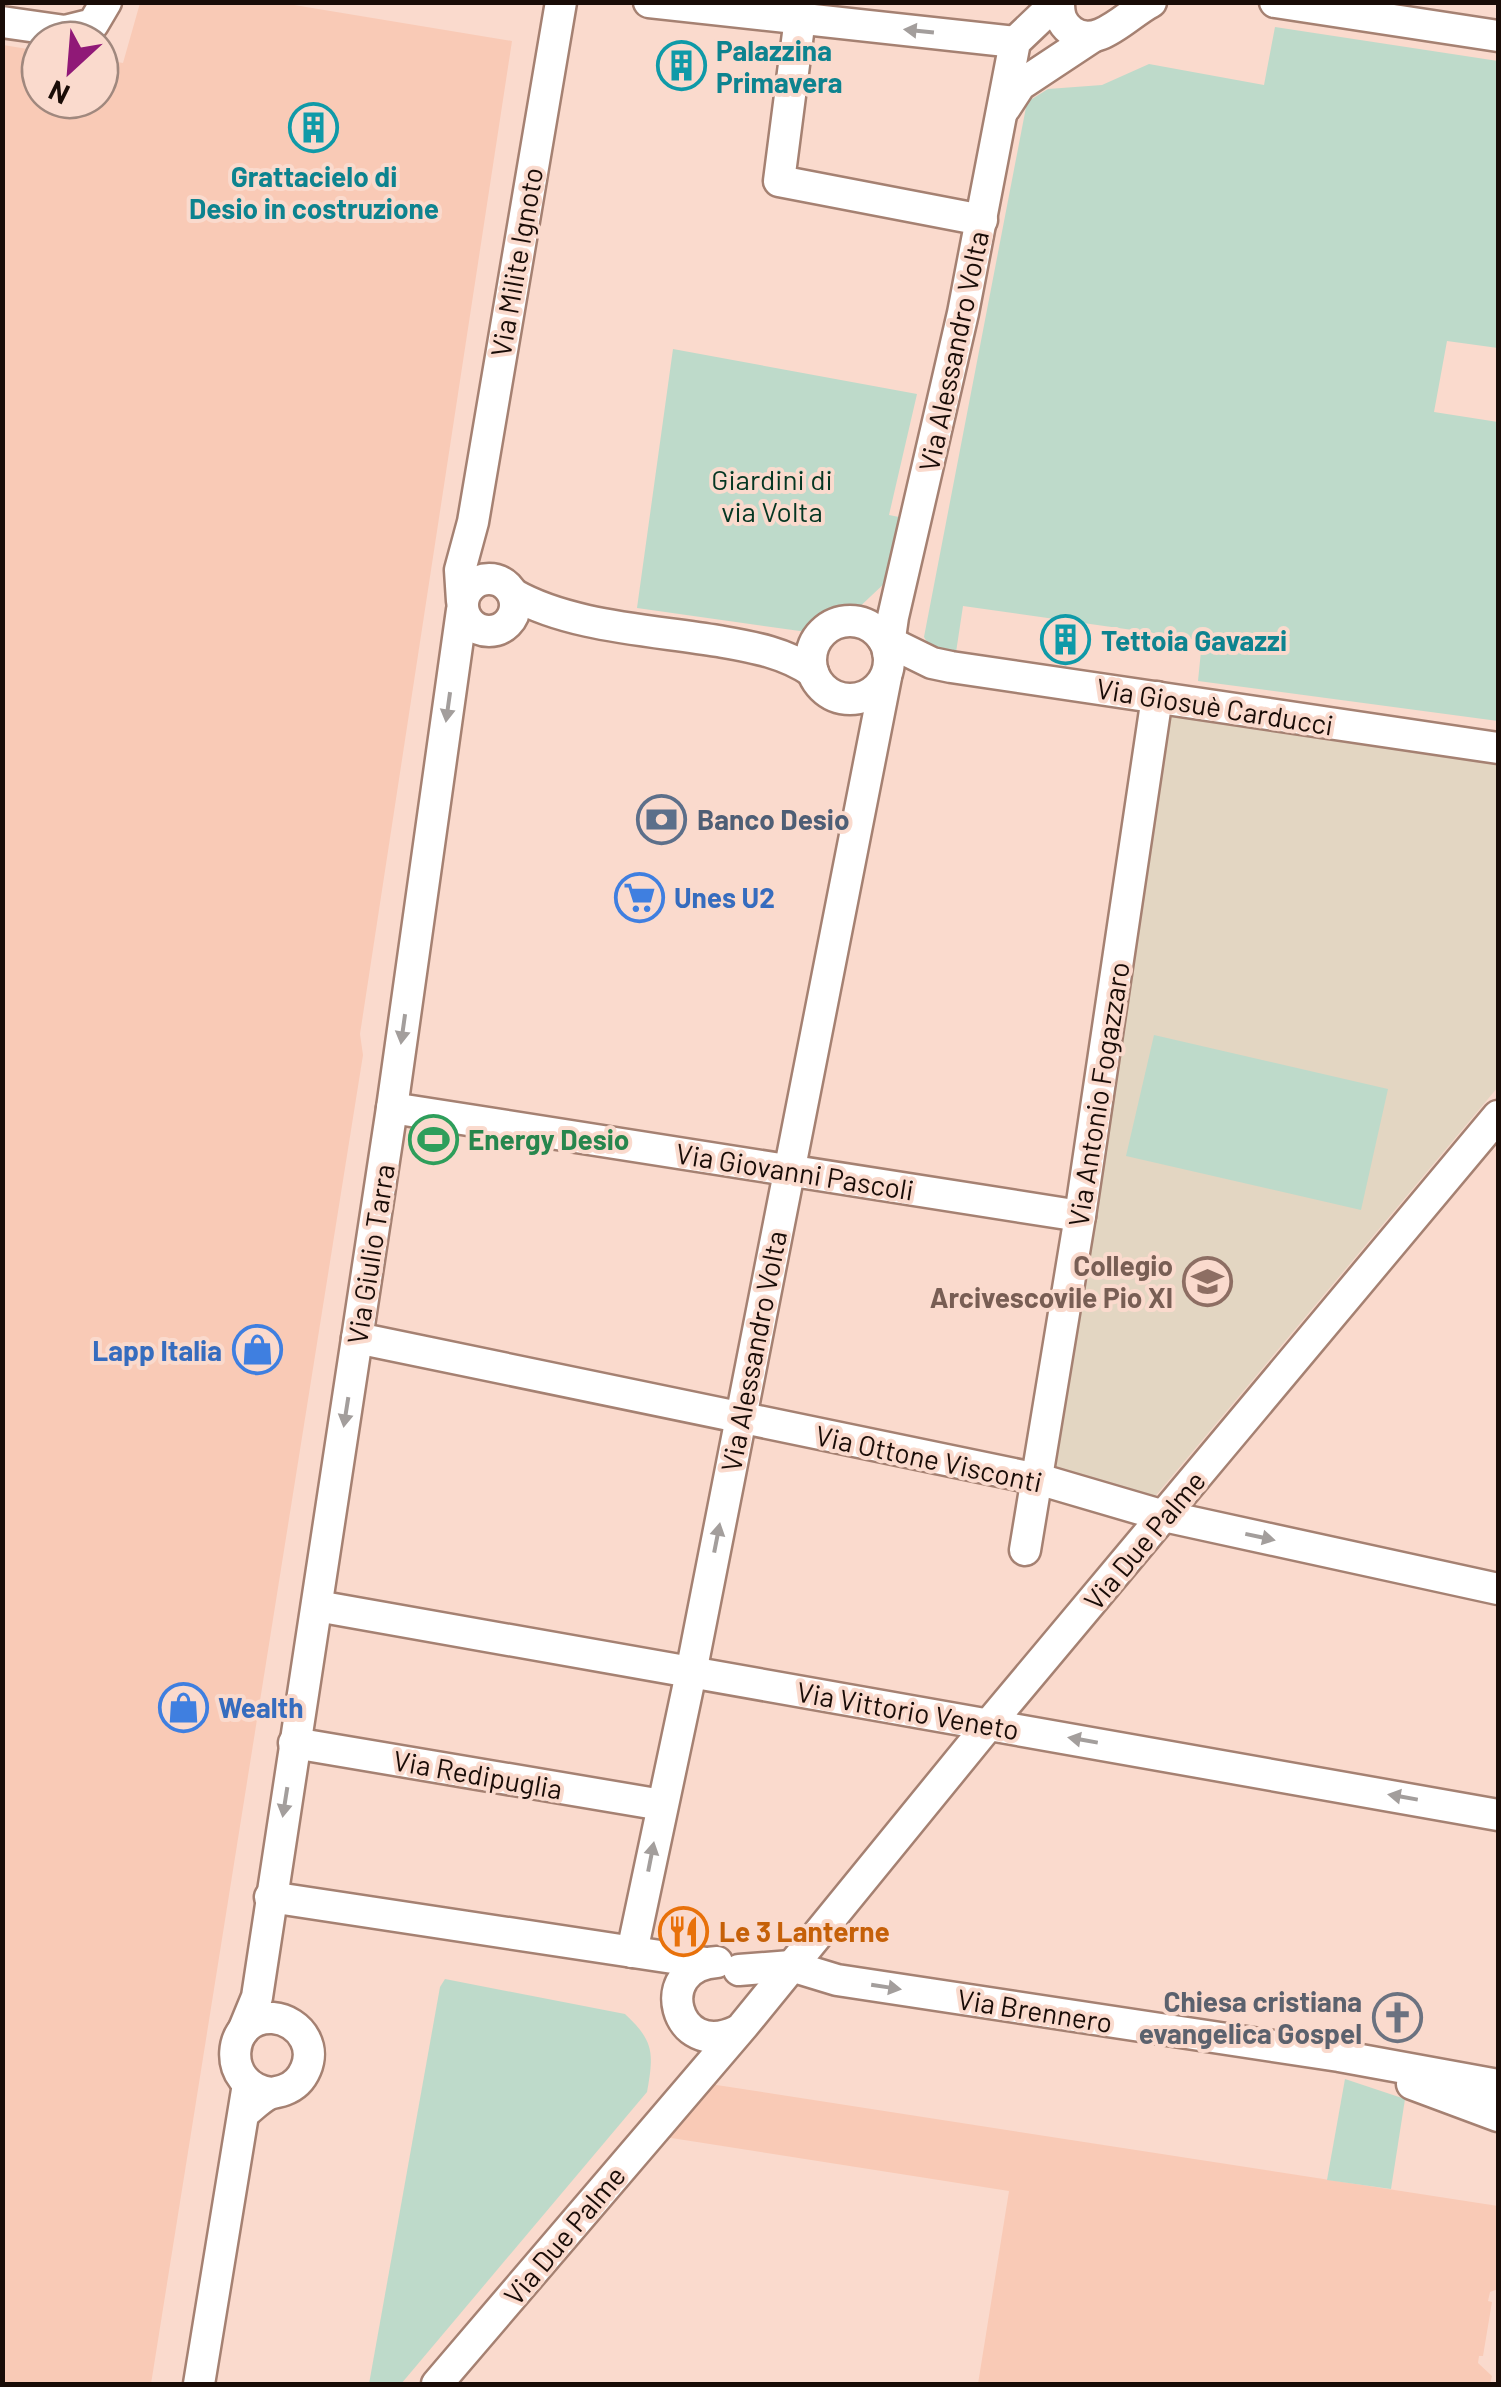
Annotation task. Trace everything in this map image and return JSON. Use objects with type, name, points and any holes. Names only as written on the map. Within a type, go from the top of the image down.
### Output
[{"type":"street","points":[[2,22],[65,31],[93,24],[106,2]]},
{"type":"street","name":"Via Milite Ignoto","points":[[462,606],[460,570],[473,522],[560,2]]},
{"type":"street","points":[[649,2],[1016,42],[1058,2]]},
{"type":"street","points":[[1058,2],[1060,19],[1067,28],[1091,38]]},
{"type":"street","points":[[1000,114],[1020,86],[1091,38],[1105,34],[1119,12],[1151,2]]},
{"type":"street","points":[[1275,2],[1365,8],[1498,36]]},
{"type":"street","points":[[800,18],[779,181],[982,220]]},
{"type":"street","name":"Via Alessandro Volta","points":[[643,1954],[662,1805],[873,750],[882,650],[900,587],[982,220],[1016,42]]},
{"type":"street","name":"Via Milite Ignoto","points":[[473,522],[505,598]]},
{"type":"street","points":[[505,598],[497,631],[472,626],[462,606],[464,593],[476,581],[505,598],[579,618],[783,650],[813,660]]},
{"type":"street","name":"Via Giulio Tarra","points":[[255,2015],[392,1108],[462,606]]},
{"type":"street","points":[[850,700],[869,695],[882,650],[830,627],[818,638],[813,660],[826,690],[850,700],[866,725],[873,750]]},
{"type":"street","name":"Via Giosuè Carducci","points":[[882,650],[932,663],[1498,748]]},
{"type":"street","name":"Via Antonio Fogazzaro","points":[[1025,1550],[1080,1216],[1157,697]]},
{"type":"street","name":"Via Giovanni Pascoli","points":[[392,1108],[1080,1216]]},
{"type":"street","name":"Via Due Palme","points":[[437,2384],[742,2026],[1498,1116]]},
{"type":"street","name":"Via Ottone Visconti","points":[[357,1338],[1038,1478],[1164,1516],[1498,1589]]},
{"type":"street","name":"Via Vittorio Veneto","points":[[317,1606],[1498,1815]]},
{"type":"street","name":"Via Redipuglia","points":[[294,1743],[662,1805]]},
{"type":"street","points":[[270,1897],[721,1963],[739,1970],[792,1966]]},
{"type":"street","points":[[643,1954],[677,1995],[680,2016],[697,2034],[717,2038],[742,2026],[753,1997],[739,1970]]},
{"type":"street","points":[[677,1995],[688,1973],[706,1963]]},
{"type":"street","name":"Via Brennero","points":[[792,1966],[837,1980],[1339,2056],[1498,2086]]},
{"type":"street","points":[[199,2384],[254,2097],[234,2054],[255,2015],[288,2022],[305,2039],[308,2064],[295,2084],[254,2097]]},
{"type":"street","points":[[690,2086],[700,2057],[697,2034]]},
{"type":"street","name":"Via Brennero","points":[[1339,2056],[1498,2116]]},
{"type":"shaded area","points":[[140,3],[282,3],[512,41],[360,1034],[363,1055],[151,2384],[3,2384],[3,45],[20,48],[20,120],[120,120],[120,62],[123,63]]},
{"type":"shaded area","name":"Collegio Arcivescovile Pio XI","points":[[1165,713],[1498,762],[1498,1087],[1153,1499],[1052,1474]]},
{"type":"shaded area","points":[[710,2084],[1498,2206],[1498,2289],[1490,2292],[1488,2301],[1492,2302],[1483,2356],[1479,2356],[1478,2363],[1492,2376],[1490,2384],[978,2384],[1009,2191],[665,2137]]},
{"type":"green space","points":[[1275,27],[1498,61],[1498,348],[1447,341],[1434,412],[1498,422],[1498,721],[1198,681],[1202,641],[1175,636],[963,606],[955,659],[930,647],[924,637],[1027,102],[1048,89],[1102,85],[1149,64],[1264,85]]},
{"type":"green space","name":"Giardini di via Volta","points":[[673,349],[917,394],[889,515],[904,518],[888,580],[853,613],[828,618],[807,632],[637,608]]},
{"type":"green space","points":[[1154,1035],[1388,1089],[1361,1210],[1126,1156]]},
{"type":"green space","points":[[445,1979],[625,2014],[642,2032],[650,2048],[647,2092],[401,2384],[369,2384],[440,1987]]},
{"type":"green space","points":[[1345,2079],[1405,2099],[1391,2189],[1327,2180]]},
{"type":"place","name":"Palazzina Primavera","points":[[681,66]]},
{"type":"place","name":"Grattacielo di Desio in costruzione","points":[[314,128]]},
{"type":"place","name":"Tettoia Gavazzi","points":[[1066,640]]},
{"type":"place","name":"Banco Desio","points":[[662,819]]},
{"type":"place","name":"Unes U2","points":[[639,897]]},
{"type":"place","name":"Energy Desio","points":[[433,1139]]},
{"type":"place","name":"Collegio Arcivescovile Pio XI","points":[[1208,1281]]},
{"type":"place","name":"Lapp Italia","points":[[257,1350]]},
{"type":"place","name":"Wealth","points":[[183,1707]]},
{"type":"place","name":"Le 3 Lanterne","points":[[684,1931]]},
{"type":"place","name":"Chiesa cristiana evangelica Gospel","points":[[1397,2017]]}]
